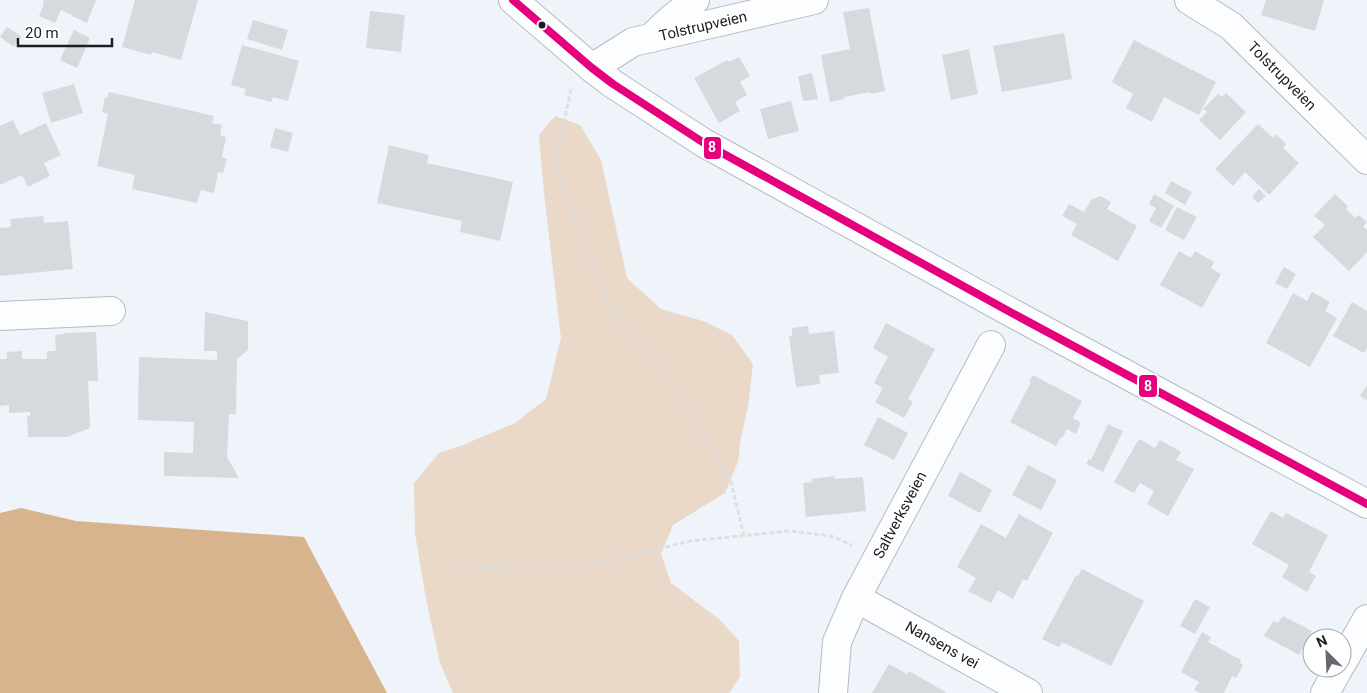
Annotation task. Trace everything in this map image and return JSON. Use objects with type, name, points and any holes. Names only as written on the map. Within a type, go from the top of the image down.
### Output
[{"type":"street","points":[[513,0],[613,84],[704,143],[1012,313],[1367,504]]},
{"type":"street","name":"Tolstrupveien","points":[[650,39],[695,0]]},
{"type":"street","name":"Tolstrupveien","points":[[592,68],[633,42],[814,0]]},
{"type":"street","name":"Tolstrupveien","points":[[1189,0],[1231,26],[1367,160]]},
{"type":"street","points":[[0,316],[111,310]]},
{"type":"street","name":"Saltverksveien","points":[[833,693],[837,642],[856,598],[991,345]]},
{"type":"street","name":"Nansens vei","points":[[856,598],[1028,693]]},
{"type":"street","points":[[1352,646],[1367,619]]},
{"type":"street","points":[[1325,693],[1334,678]]},
{"type":"path","points":[[571,87],[556,165],[606,302],[629,336],[657,361],[731,482],[744,536]]},
{"type":"path","points":[[450,566],[598,564],[690,541],[790,531],[831,536],[878,555]]},
{"type":"shaded area","points":[[555,116],[580,125],[601,160],[627,278],[661,309],[703,321],[732,335],[753,364],[748,407],[741,437],[738,462],[725,493],[673,525],[661,554],[671,583],[720,620],[739,641],[740,677],[729,693],[453,693],[440,663],[426,599],[415,533],[414,483],[439,453],[515,423],[546,399],[561,338],[539,135]]},
{"type":"shaded area","points":[[21,508],[76,521],[304,537],[387,693],[0,693],[0,513]]},
{"type":"building","points":[[44,0],[96,0],[87,23],[61,10],[55,23],[39,16]]},
{"type":"building","points":[[135,0],[198,0],[181,60],[152,52],[151,55],[122,47]]},
{"type":"building","points":[[1266,0],[1324,0],[1315,31],[1261,15]]},
{"type":"building","points":[[869,8],[885,91],[844,97],[844,99],[830,102],[821,55],[850,49],[843,12]]},
{"type":"building","points":[[370,11],[405,15],[401,52],[366,48]]},
{"type":"building","points":[[253,20],[288,30],[282,50],[247,39]]},
{"type":"building","points":[[7,27],[21,36],[14,47],[0,37]]},
{"type":"building","points":[[74,30],[90,38],[77,68],[60,60]]},
{"type":"building","points":[[1064,33],[1072,79],[1002,92],[993,46]]},
{"type":"building","points":[[1134,40],[1216,82],[1199,115],[1164,97],[1152,122],[1126,108],[1133,94],[1112,82]]},
{"type":"building","points":[[242,45],[299,61],[288,101],[273,97],[271,102],[244,95],[246,89],[231,85]]},
{"type":"building","points":[[969,49],[978,94],[951,100],[942,55]]},
{"type":"building","points":[[739,57],[750,76],[740,82],[747,95],[735,102],[740,111],[719,123],[694,78],[727,60],[729,62]]},
{"type":"building","points":[[812,73],[818,99],[803,101],[798,76]]},
{"type":"building","points":[[74,84],[83,113],[51,123],[42,93]]},
{"type":"building","points":[[109,92],[214,116],[212,123],[222,125],[220,135],[226,137],[222,157],[227,159],[223,173],[218,172],[214,193],[201,190],[197,203],[132,189],[135,175],[97,166],[108,114],[102,112],[105,97],[107,98]]},
{"type":"building","points":[[1226,93],[1246,112],[1220,140],[1199,120],[1207,112],[1203,109],[1218,94],[1222,97]]},
{"type":"building","points":[[791,101],[799,131],[768,139],[760,109]]},
{"type":"building","points":[[13,120],[20,135],[46,123],[61,155],[44,163],[50,176],[28,187],[22,175],[0,185],[0,126]]},
{"type":"building","points":[[1258,124],[1273,138],[1276,134],[1286,144],[1283,148],[1299,163],[1269,195],[1245,172],[1233,186],[1215,169]]},
{"type":"building","points":[[275,128],[293,133],[288,152],[270,147]]},
{"type":"building","points":[[389,145],[429,155],[427,163],[513,182],[500,241],[460,232],[462,221],[377,203]]},
{"type":"building","points":[[1171,181],[1192,192],[1185,205],[1165,193]]},
{"type":"building","points":[[1259,189],[1266,196],[1258,203],[1252,197]]},
{"type":"building","points":[[1154,194],[1174,206],[1161,228],[1149,221],[1156,208],[1149,204]]},
{"type":"building","points":[[1335,194],[1348,206],[1346,209],[1355,218],[1359,215],[1367,222],[1363,226],[1367,230],[1367,252],[1349,271],[1313,237],[1325,225],[1314,216]]},
{"type":"building","points":[[1101,196],[1111,202],[1107,209],[1137,226],[1118,261],[1071,235],[1077,224],[1062,216],[1069,204],[1084,212],[1091,200]]},
{"type":"building","points":[[1177,207],[1197,217],[1184,240],[1165,230]]},
{"type":"building","points":[[43,216],[44,223],[68,221],[73,269],[0,276],[0,228],[11,227],[10,219]]},
{"type":"building","points":[[1179,251],[1191,258],[1195,251],[1214,262],[1211,268],[1221,274],[1202,308],[1160,285]]},
{"type":"building","points":[[1284,267],[1296,274],[1287,289],[1275,283]]},
{"type":"building","points":[[1312,292],[1330,302],[1325,311],[1337,318],[1310,367],[1266,343],[1293,293],[1307,301]]},
{"type":"building","points":[[1352,302],[1367,311],[1367,348],[1364,353],[1333,336]]},
{"type":"building","points":[[205,312],[248,321],[248,350],[237,359],[236,414],[229,414],[227,457],[239,478],[164,476],[164,452],[193,453],[194,422],[138,420],[139,357],[217,360],[217,351],[204,351]]},
{"type":"building","points":[[886,323],[935,349],[908,399],[913,402],[904,418],[875,402],[883,388],[874,383],[888,357],[873,348]]},
{"type":"building","points":[[808,326],[809,334],[834,331],[839,373],[819,375],[820,384],[796,387],[789,336],[792,336],[792,328]]},
{"type":"building","points":[[96,332],[98,381],[88,381],[90,428],[67,437],[28,437],[27,415],[30,416],[30,412],[9,413],[9,405],[0,406],[0,359],[7,359],[7,352],[22,351],[22,359],[47,359],[47,351],[56,351],[55,335]]},
{"type":"building","points":[[1033,375],[1082,401],[1073,418],[1081,423],[1076,434],[1067,429],[1056,446],[1010,422]]},
{"type":"building","points":[[1367,385],[1367,400],[1360,396]]},
{"type":"building","points":[[878,417],[908,433],[894,460],[864,445]]},
{"type":"building","points":[[1108,424],[1123,431],[1103,472],[1086,464],[1089,459],[1091,460]]},
{"type":"building","points":[[1139,439],[1155,448],[1160,440],[1181,452],[1176,460],[1194,469],[1168,516],[1147,504],[1154,491],[1140,483],[1134,493],[1114,482]]},
{"type":"building","points":[[1028,465],[1057,480],[1041,510],[1012,495]]},
{"type":"building","points":[[960,472],[992,490],[980,513],[948,496]]},
{"type":"building","points":[[834,476],[835,479],[863,477],[866,511],[806,517],[803,483],[812,482],[812,479]]},
{"type":"building","points":[[1271,511],[1283,518],[1286,513],[1328,535],[1309,572],[1316,576],[1307,592],[1282,577],[1289,565],[1252,544]]},
{"type":"building","points":[[1019,514],[1053,533],[1027,581],[1023,579],[1013,599],[998,590],[991,603],[968,591],[976,578],[957,567],[981,524],[1006,538]]},
{"type":"building","points":[[1082,569],[1144,601],[1111,666],[1062,642],[1059,647],[1042,639],[1076,575],[1078,576]]},
{"type":"building","points":[[1195,599],[1210,607],[1195,634],[1180,626]]},
{"type":"building","points":[[1283,616],[1306,628],[1302,628],[1302,649],[1299,655],[1264,636],[1273,621],[1278,623]]},
{"type":"building","points":[[1202,632],[1211,637],[1208,642],[1241,660],[1240,663],[1243,665],[1236,678],[1232,676],[1224,693],[1200,693],[1194,690],[1199,682],[1181,672]]},
{"type":"building","points":[[889,664],[907,674],[909,671],[947,693],[872,693]]},
{"type":"transit line","name":"8","points":[[513,0],[613,84],[704,143],[1012,313],[1367,504]]}]
